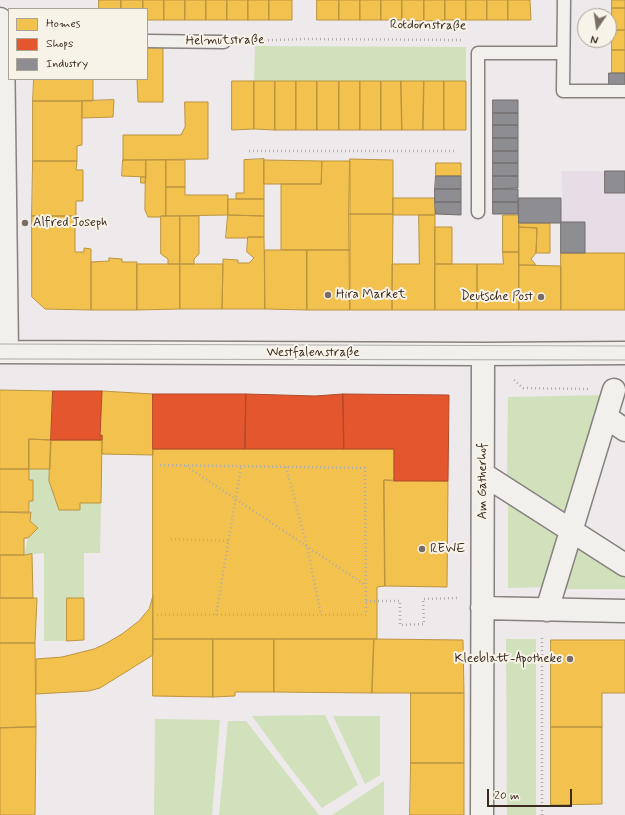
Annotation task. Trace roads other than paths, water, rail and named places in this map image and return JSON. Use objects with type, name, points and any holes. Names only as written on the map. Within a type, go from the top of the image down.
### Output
[{"type":"street","points":[[0,19],[6,40],[3,352]]},
{"type":"street","name":"Westfalenstraße","points":[[3,352],[483,354],[625,353]]},
{"type":"street","name":"Am Gatherhof","points":[[482,815],[483,354]]},
{"type":"street","points":[[545,610],[614,390]]},
{"type":"street","points":[[606,417],[625,430]]},
{"type":"street","points":[[483,474],[625,565]]},
{"type":"street","points":[[482,608],[624,611]]},
{"type":"lane","points":[[564,0],[563,91],[625,91]]},
{"type":"lane","name":"Helmutstraße","points":[[148,41],[224,42]]},
{"type":"lane","points":[[478,212],[478,52],[563,53]]},
{"type":"tram line","points":[[0,344],[625,346]]},
{"type":"tram line","points":[[0,359],[625,360]]},
{"type":"place","name":"Alfred Joseph","points":[[25,223]]},
{"type":"place","name":"Hira Market","points":[[328,295]]},
{"type":"place","name":"Deutsche Post","points":[[541,297]]},
{"type":"place","name":"REWE","points":[[422,549]]},
{"type":"place","name":"Kleeblatt-Apotheke","points":[[570,659]]}]
